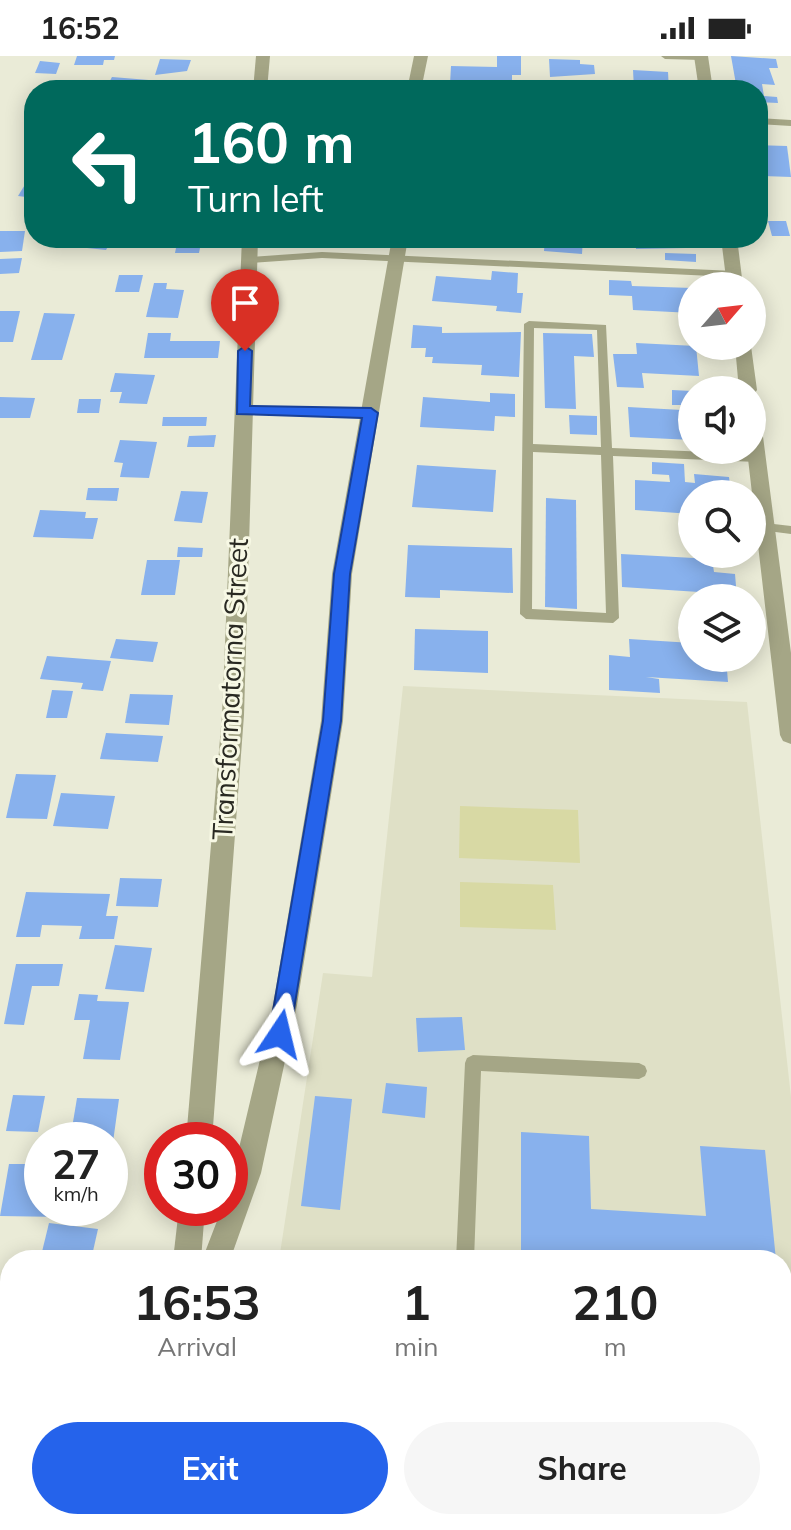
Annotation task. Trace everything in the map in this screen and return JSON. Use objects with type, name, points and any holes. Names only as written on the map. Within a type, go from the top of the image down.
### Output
[{"type":"street","points":[[261,80],[263,56]]},
{"type":"street","points":[[416,80],[421,56]]},
{"type":"street","points":[[701,56],[705,80]]},
{"type":"street","name":"Transformatorna Street","points":[[200,1122],[233,715],[250,248]]},
{"type":"street","points":[[220,1250],[248,1173],[285,1005],[332,721],[342,574],[400,248]]},
{"type":"street","points":[[730,248],[734,272]]},
{"type":"street","points":[[766,535],[791,735]]},
{"type":"street","points":[[188,1250],[190,1226]]},
{"type":"lane","points":[[665,56],[701,56]]},
{"type":"lane","points":[[768,122],[791,123]]},
{"type":"lane","points":[[249,260],[400,248],[678,275]]},
{"type":"lane","points":[[529,324],[602,327],[613,618],[526,614],[528,448],[529,324]]},
{"type":"lane","points":[[243,411],[371,413]]},
{"type":"lane","points":[[528,448],[678,454]]},
{"type":"lane","points":[[766,527],[791,530]]},
{"type":"lane","points":[[465,1250],[473,1063],[639,1071]]},
{"type":"shaded area","points":[[403,686],[747,702],[791,1097],[791,1250],[281,1250],[323,973],[372,977]]},
{"type":"green space","points":[[460,806],[578,810],[580,863],[459,858]]},
{"type":"green space","points":[[460,882],[553,885],[556,930],[460,927]]},
{"type":"building","points":[[77,56],[115,56],[114,60],[104,60],[103,65],[74,65]]},
{"type":"building","points":[[497,56],[521,56],[521,75],[512,75],[512,80],[450,80],[451,66],[497,67]]},
{"type":"building","points":[[731,56],[776,59],[778,68],[769,68],[775,85],[768,84],[768,80],[735,80]]},
{"type":"building","points":[[160,59],[191,60],[187,71],[155,75]]},
{"type":"building","points":[[549,59],[580,60],[580,64],[594,65],[595,74],[550,77]]},
{"type":"building","points":[[40,61],[60,63],[56,74],[35,73]]},
{"type":"building","points":[[633,70],[668,72],[668,80],[634,80]]},
{"type":"building","points":[[112,77],[149,80],[110,80]]},
{"type":"building","points":[[768,96],[777,97],[778,103],[768,102]]},
{"type":"building","points":[[768,145],[787,146],[791,177],[768,176]]},
{"type":"building","points":[[768,221],[786,221],[790,236],[772,236]]},
{"type":"building","points":[[0,231],[24,231],[22,251],[0,252]]},
{"type":"building","points":[[176,248],[200,248],[199,253],[175,253]]},
{"type":"building","points":[[544,248],[582,248],[582,254],[544,251]]},
{"type":"building","points":[[665,253],[696,254],[696,262],[665,260]]},
{"type":"building","points":[[22,258],[19,273],[0,274],[0,259]]},
{"type":"building","points":[[492,271],[518,273],[517,293],[523,293],[521,313],[496,311],[497,306],[432,301],[436,276],[491,280]]},
{"type":"building","points":[[119,275],[143,275],[139,292],[115,292]]},
{"type":"building","points":[[609,280],[631,281],[632,286],[678,288],[678,312],[633,310],[632,296],[609,295]]},
{"type":"building","points":[[154,283],[167,283],[166,289],[184,290],[178,318],[146,317]]},
{"type":"building","points":[[0,311],[20,311],[13,342],[0,342]]},
{"type":"building","points":[[44,313],[75,314],[62,360],[31,360]]},
{"type":"building","points":[[413,325],[442,327],[442,333],[521,332],[519,377],[481,375],[482,365],[432,363],[433,357],[425,357],[426,348],[411,348]]},
{"type":"building","points":[[148,333],[171,333],[170,341],[220,341],[218,358],[144,358]]},
{"type":"building","points":[[543,333],[592,334],[594,357],[574,356],[576,409],[545,408]]},
{"type":"building","points":[[636,343],[678,345],[678,360],[697,360],[699,376],[642,373],[644,388],[617,387],[613,354],[637,354]]},
{"type":"building","points":[[115,373],[155,375],[147,404],[119,403],[122,392],[110,392]]},
{"type":"building","points":[[672,390],[678,390],[678,405],[672,405]]},
{"type":"building","points":[[490,393],[515,394],[515,417],[495,416],[494,431],[420,427],[423,397],[490,402]]},
{"type":"building","points":[[0,397],[35,398],[30,418],[0,418]]},
{"type":"building","points":[[79,399],[101,399],[99,413],[77,413]]},
{"type":"building","points":[[628,407],[678,410],[678,439],[630,437]]},
{"type":"building","points":[[569,415],[597,416],[597,435],[570,434]]},
{"type":"building","points":[[163,417],[207,417],[206,426],[162,426]]},
{"type":"building","points":[[216,435],[214,447],[187,447],[189,436]]},
{"type":"building","points":[[120,440],[157,442],[149,478],[120,477],[123,463],[114,462]]},
{"type":"building","points":[[652,462],[684,464],[685,480],[678,480],[678,513],[635,510],[635,480],[670,482],[669,475],[652,474]]},
{"type":"building","points":[[417,465],[496,470],[493,512],[412,507]]},
{"type":"building","points":[[694,474],[729,477],[729,480],[695,480]]},
{"type":"building","points":[[88,488],[119,488],[117,501],[86,500]]},
{"type":"building","points":[[181,491],[208,492],[202,523],[174,521]]},
{"type":"building","points":[[546,498],[576,500],[577,609],[545,607]]},
{"type":"building","points":[[40,510],[86,512],[85,518],[98,518],[93,539],[33,537]]},
{"type":"building","points":[[408,545],[512,548],[513,593],[440,590],[440,598],[405,597]]},
{"type":"building","points":[[178,547],[203,548],[202,557],[177,557]]},
{"type":"building","points":[[621,554],[678,557],[678,568],[713,568],[714,572],[735,574],[736,584],[678,584],[678,591],[622,587]]},
{"type":"building","points":[[147,560],[180,560],[175,595],[141,595]]},
{"type":"building","points":[[415,629],[488,631],[488,673],[414,670]]},
{"type":"building","points":[[116,639],[158,642],[153,662],[110,658]]},
{"type":"building","points":[[629,639],[678,642],[678,672],[727,672],[728,682],[646,677],[659,679],[660,693],[609,690],[609,655],[630,657]]},
{"type":"building","points":[[47,656],[111,661],[103,691],[81,689],[83,683],[40,679]]},
{"type":"building","points":[[52,690],[73,691],[67,718],[46,718]]},
{"type":"building","points":[[130,694],[173,695],[169,725],[125,723]]},
{"type":"building","points":[[106,733],[163,736],[158,762],[100,759]]},
{"type":"building","points":[[16,774],[56,775],[47,819],[6,818]]},
{"type":"building","points":[[61,793],[115,796],[108,829],[53,826]]},
{"type":"building","points":[[120,878],[162,879],[158,907],[116,906]]},
{"type":"building","points":[[26,892],[110,894],[106,916],[118,916],[114,939],[79,939],[82,926],[42,925],[40,937],[16,937]]},
{"type":"building","points":[[115,945],[152,948],[144,992],[105,989]]},
{"type":"building","points":[[16,964],[63,964],[59,986],[32,986],[24,1025],[4,1024]]},
{"type":"building","points":[[79,994],[98,995],[97,1001],[129,1002],[120,1060],[83,1059],[90,1020],[74,1020]]},
{"type":"building","points":[[462,1017],[465,1050],[418,1052],[416,1018]]},
{"type":"building","points":[[386,1083],[427,1087],[425,1118],[382,1113]]},
{"type":"building","points":[[13,1095],[45,1096],[40,1122],[24,1122],[24,1132],[6,1131]]},
{"type":"building","points":[[315,1096],[352,1099],[340,1210],[301,1206]]},
{"type":"building","points":[[77,1098],[119,1099],[116,1122],[73,1122]]},
{"type":"building","points":[[521,1132],[589,1136],[591,1209],[706,1216],[700,1146],[765,1150],[775,1250],[521,1250]]},
{"type":"building","points":[[9,1164],[24,1164],[24,1216],[0,1216]]},
{"type":"building","points":[[48,1226],[98,1229],[93,1250],[42,1250]]},
{"type":"route","points":[[245,351],[243,411],[371,413],[342,574],[332,721],[280,1034]]}]
